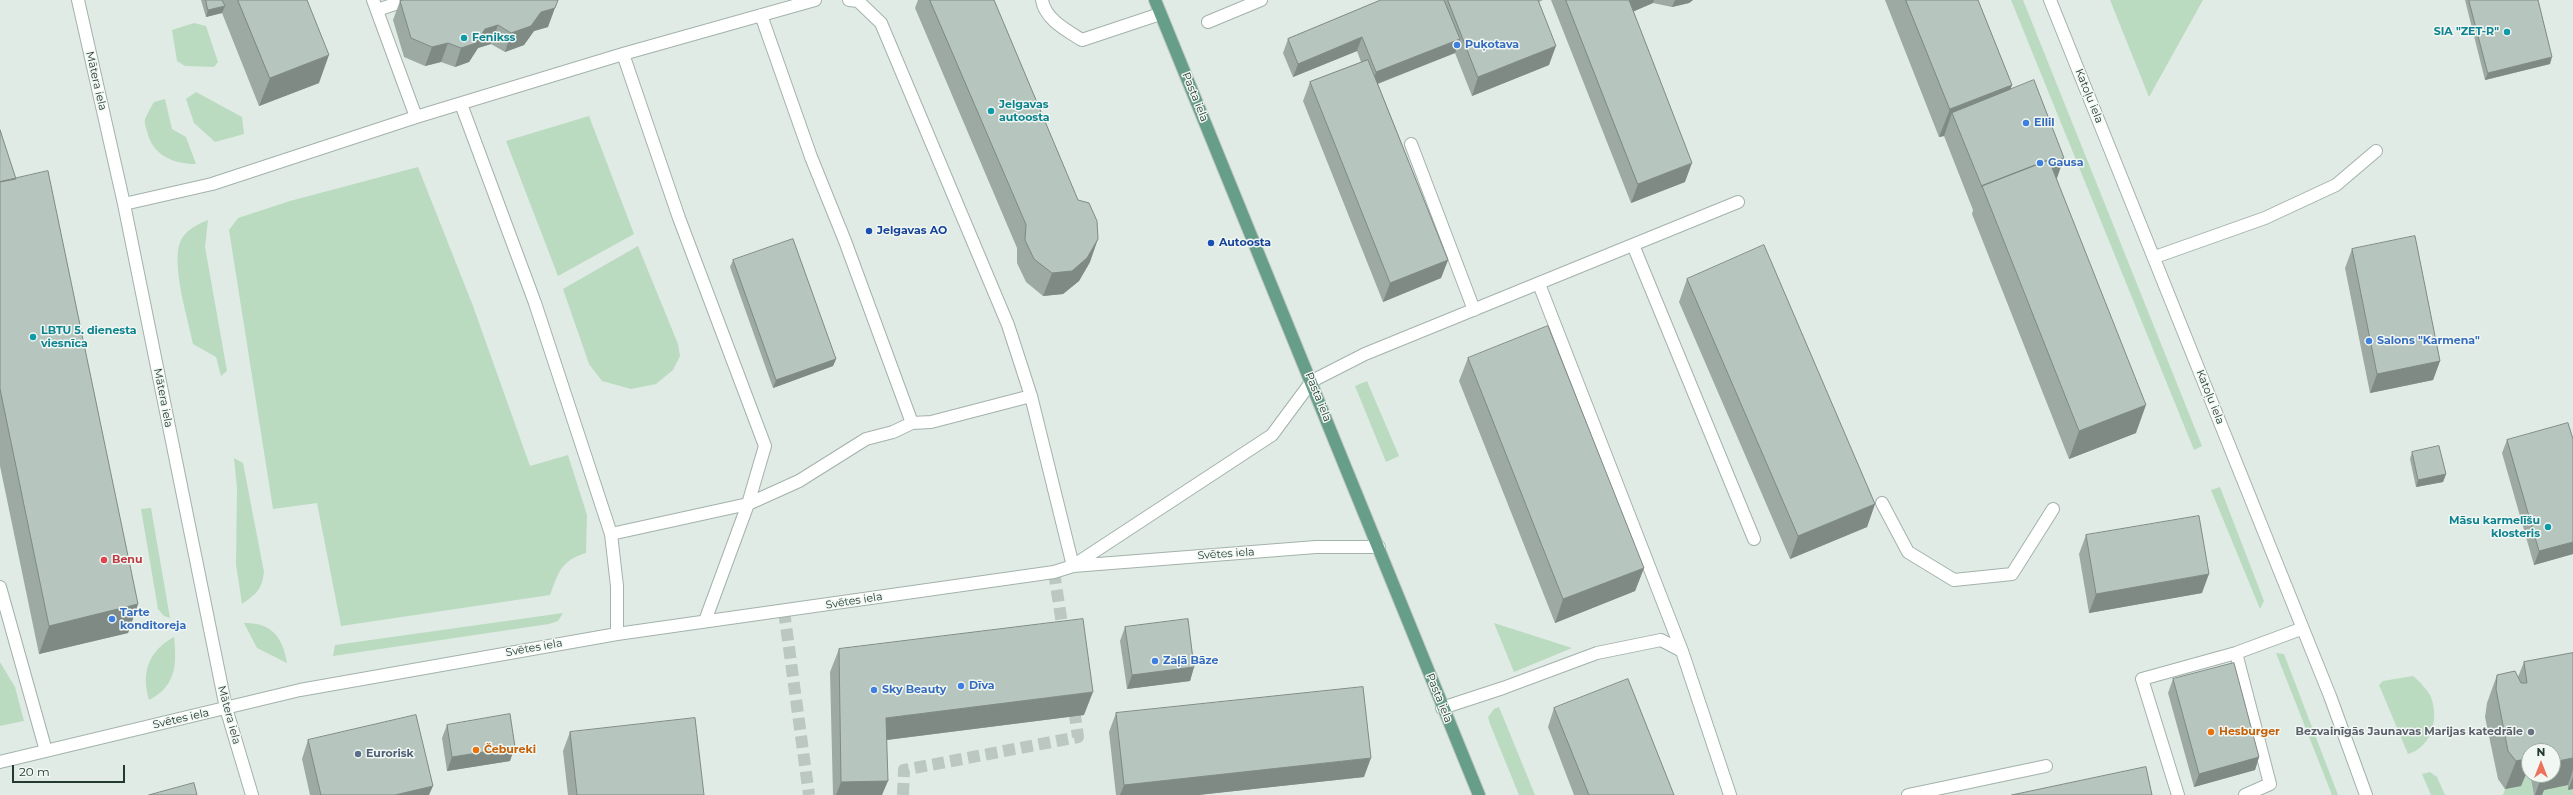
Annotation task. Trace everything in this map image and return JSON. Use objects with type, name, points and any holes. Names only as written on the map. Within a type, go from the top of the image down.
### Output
[{"type":"main road","name":"Pasta iela","points":[[1155,0],[1312,381],[1442,708],[1480,795]]},
{"type":"street","name":"Mātera iela","points":[[78,0],[124,204],[226,708],[252,795]]},
{"type":"street","points":[[407,0],[375,5],[416,117]]},
{"type":"street","points":[[124,204],[212,184],[416,117],[623,54],[815,0]]},
{"type":"street","points":[[849,0],[858,2],[881,23],[1008,325],[1031,396],[1073,566]]},
{"type":"street","points":[[1042,0],[1044,10],[1062,27],[1082,40],[1160,14]]},
{"type":"street","points":[[1208,22],[1261,0]]},
{"type":"street","name":"Katoļu iela","points":[[2050,0],[2155,257],[2330,696],[2366,795]]},
{"type":"street","points":[[761,15],[812,157],[845,241],[912,423]]},
{"type":"street","points":[[623,54],[679,218],[764,446],[748,504],[705,621]]},
{"type":"street","points":[[461,104],[535,303],[611,534],[617,586],[617,634]]},
{"type":"street","points":[[1411,144],[1474,310]]},
{"type":"street","points":[[2155,257],[2265,218],[2336,185],[2376,151]]},
{"type":"street","points":[[1312,381],[1365,354],[1738,202]]},
{"type":"street","points":[[1634,245],[1754,539]]},
{"type":"street","points":[[1539,284],[1682,651],[1730,795]]},
{"type":"street","name":"Svētes iela","points":[[1073,566],[1272,435],[1312,381]]},
{"type":"street","points":[[611,534],[748,504],[799,481],[866,439],[893,432],[912,423],[931,422],[1031,396]]},
{"type":"street","points":[[1882,504],[1908,552],[1954,580],[2012,574],[2053,509]]},
{"type":"street","name":"Svētes iela","points":[[0,762],[300,690],[617,634],[1054,572],[1073,566],[1316,547],[1379,547]]},
{"type":"street","points":[[0,587],[46,751]]},
{"type":"street","points":[[2178,795],[2142,679],[2236,653],[2302,629]]},
{"type":"street","points":[[1442,708],[1503,688],[1597,653],[1661,640],[1682,651]]},
{"type":"street","points":[[2236,653],[2270,784],[2245,795]]},
{"type":"street","points":[[1908,795],[2046,766]]},
{"type":"green space","points":[[2011,0],[2023,0],[2202,446],[2194,450]]},
{"type":"green space","points":[[2110,0],[2203,0],[2149,97]]},
{"type":"green space","points":[[194,23],[206,26],[218,62],[214,67],[185,66],[177,61],[172,30]]},
{"type":"green space","points":[[196,92],[242,117],[244,134],[215,142],[194,123],[186,99]]},
{"type":"green space","points":[[165,99],[172,129],[186,137],[196,164],[187,164],[172,160],[159,152],[150,139],[145,125],[145,119],[154,102]]},
{"type":"green space","points":[[589,116],[634,234],[558,276],[506,141]]},
{"type":"green space","points":[[418,167],[473,306],[530,466],[568,455],[587,515],[586,553],[566,563],[556,579],[550,595],[341,626],[317,503],[273,509],[229,230],[238,218],[290,201]]},
{"type":"green space","points":[[208,220],[205,247],[227,371],[221,376],[216,357],[193,344],[179,276],[178,250],[183,236],[196,225]]},
{"type":"green space","points":[[638,246],[678,344],[680,356],[673,370],[656,384],[631,389],[602,381],[589,364],[563,289]]},
{"type":"green space","points":[[1367,381],[1399,456],[1386,462],[1355,386]]},
{"type":"green space","points":[[234,458],[243,463],[264,572],[262,583],[258,591],[242,604],[236,564],[237,488]]},
{"type":"green space","points":[[2220,487],[2264,601],[2260,609],[2211,490]]},
{"type":"green space","points":[[151,508],[170,618],[164,616],[158,609],[141,509]]},
{"type":"green space","points":[[563,613],[558,621],[549,624],[333,656],[335,645]]},
{"type":"green space","points":[[244,623],[262,625],[274,633],[279,639],[287,663],[257,648]]},
{"type":"green space","points":[[1494,623],[1572,648],[1514,672]]},
{"type":"green space","points":[[174,637],[175,666],[173,674],[165,688],[149,700],[146,681],[149,664],[158,649]]},
{"type":"green space","points":[[2276,653],[2284,654],[2338,795],[2332,795]]},
{"type":"green space","points":[[0,662],[15,687],[24,721],[0,726]]},
{"type":"green space","points":[[2413,676],[2423,685],[2431,697],[2434,723],[2428,739],[2423,745],[2408,754],[2379,685],[2383,681]]},
{"type":"green space","points":[[1499,707],[1535,795],[1519,795],[1488,717],[1494,709]]},
{"type":"green space","points":[[2430,772],[2437,777],[2445,795],[2431,795],[2422,774]]},
{"type":"green space","points":[[2522,783],[2531,783],[2534,795],[2503,795],[2505,789],[2521,786]]},
{"type":"green space","points":[[2568,785],[2568,790],[2573,789],[2573,795],[2542,795],[2541,790]]},
{"type":"building","points":[[206,0],[222,0],[225,6],[208,10]]},
{"type":"building","points":[[238,0],[307,0],[329,55],[270,78]]},
{"type":"building","name":"Fenikss","points":[[558,0],[555,8],[541,12],[531,26],[511,33],[498,25],[485,29],[476,43],[461,48],[448,43],[432,47],[411,38],[400,1]]},
{"type":"building","name":"Jelgavas autoosta","points":[[930,0],[994,0],[1078,200],[1089,203],[1097,221],[1098,239],[1087,258],[1072,271],[1052,273],[1034,259],[1025,240],[1026,225]]},
{"type":"building","points":[[1381,0],[1444,0],[1460,39],[1376,72],[1362,37],[1298,64],[1288,39]]},
{"type":"building","points":[[1448,0],[1538,0],[1556,46],[1478,77]]},
{"type":"building","points":[[1566,0],[1629,0],[1692,163],[1638,184]]},
{"type":"building","points":[[1906,0],[1978,0],[2012,85],[1950,109]]},
{"type":"building","name":"SIA \"ZET-R\"","points":[[2469,0],[2538,0],[2552,57],[2488,73]]},
{"type":"building","points":[[1368,60],[1448,260],[1390,283],[1310,82]]},
{"type":"building","points":[[2034,80],[2064,158],[2050,163],[2049,160],[1982,187],[1952,113]]},
{"type":"building","points":[[0,130],[16,179],[0,182]]},
{"type":"building","points":[[2049,160],[2146,405],[2079,431],[1982,186]]},
{"type":"building","name":"LBTU 5. dienesta viesnīca","points":[[48,171],[138,604],[49,626],[0,389],[0,182]]},
{"type":"building","points":[[2415,236],[2440,361],[2377,374],[2352,249]]},
{"type":"building","points":[[793,239],[836,359],[776,380],[733,260]]},
{"type":"building","points":[[1764,245],[1875,504],[1798,536],[1687,279]]},
{"type":"building","points":[[1548,326],[1644,568],[1563,599],[1468,358]]},
{"type":"building","name":"Māsu karmelīšu klosteris","points":[[2568,423],[2573,439],[2573,542],[2539,551],[2507,440]]},
{"type":"building","points":[[2439,446],[2446,474],[2418,480],[2412,452]]},
{"type":"building","points":[[2199,516],[2209,574],[2096,594],[2086,535]]},
{"type":"building","points":[[1083,619],[1093,692],[886,718],[888,781],[841,782],[839,649]]},
{"type":"building","name":"Zaļā Bāze","points":[[1188,619],[1194,667],[1132,675],[1125,627]]},
{"type":"building","points":[[2573,653],[2573,758],[2561,760],[2561,743],[2521,743],[2521,760],[2516,761],[2508,751],[2496,689],[2497,675],[2515,671],[2521,683],[2527,683],[2524,662]]},
{"type":"building","name":"Hesburger","points":[[2234,663],[2259,757],[2199,774],[2173,679]]},
{"type":"building","points":[[1628,679],[1674,795],[1589,795],[1554,708]]},
{"type":"building","points":[[1363,687],[1371,758],[1124,785],[1116,713]]},
{"type":"building","points":[[510,714],[515,747],[452,757],[447,725]]},
{"type":"building","points":[[416,715],[433,786],[395,795],[321,795],[308,740]]},
{"type":"building","points":[[695,718],[704,795],[577,795],[570,732]]},
{"type":"building","points":[[2146,767],[2152,795],[2012,795]]},
{"type":"building","points":[[194,783],[197,795],[149,795]]},
{"type":"tunnel","points":[[1054,572],[1064,637]]},
{"type":"tunnel","points":[[784,611],[809,795]]},
{"type":"tunnel","points":[[903,795],[904,770],[1078,737],[1073,701]]},
{"type":"place","name":"SIA \"ZET-R\"","points":[[2507,32]]},
{"type":"place","name":"Fenikss","points":[[464,38]]},
{"type":"place","name":"Puķotava","points":[[1457,45]]},
{"type":"place","name":"Jelgavas autoosta","points":[[991,111]]},
{"type":"place","name":"Ellil","points":[[2026,123]]},
{"type":"place","name":"Gausa","points":[[2040,163]]},
{"type":"place","name":"Jelgavas AO","points":[[869,231]]},
{"type":"place","name":"Autoosta","points":[[1211,243]]},
{"type":"place","name":"LBTU 5. dienesta viesnīca","points":[[33,337]]},
{"type":"place","name":"Salons \"Karmena\"","points":[[2369,341]]},
{"type":"place","name":"Māsu karmelīšu klosteris","points":[[2548,527]]},
{"type":"place","name":"Benu","points":[[104,560]]},
{"type":"place","name":"Tarte konditoreja","points":[[112,619]]},
{"type":"place","name":"Zaļā Bāze","points":[[1155,661]]},
{"type":"place","name":"Dīva","points":[[961,686]]},
{"type":"place","name":"Sky Beauty","points":[[874,690]]},
{"type":"place","name":"Hesburger","points":[[2211,732]]},
{"type":"place","name":"Bezvainīgās Jaunavas Marijas katedrāle","points":[[2531,732]]},
{"type":"place","name":"Čebureki","points":[[476,750]]},
{"type":"place","name":"Eurorisk","points":[[358,754]]}]
